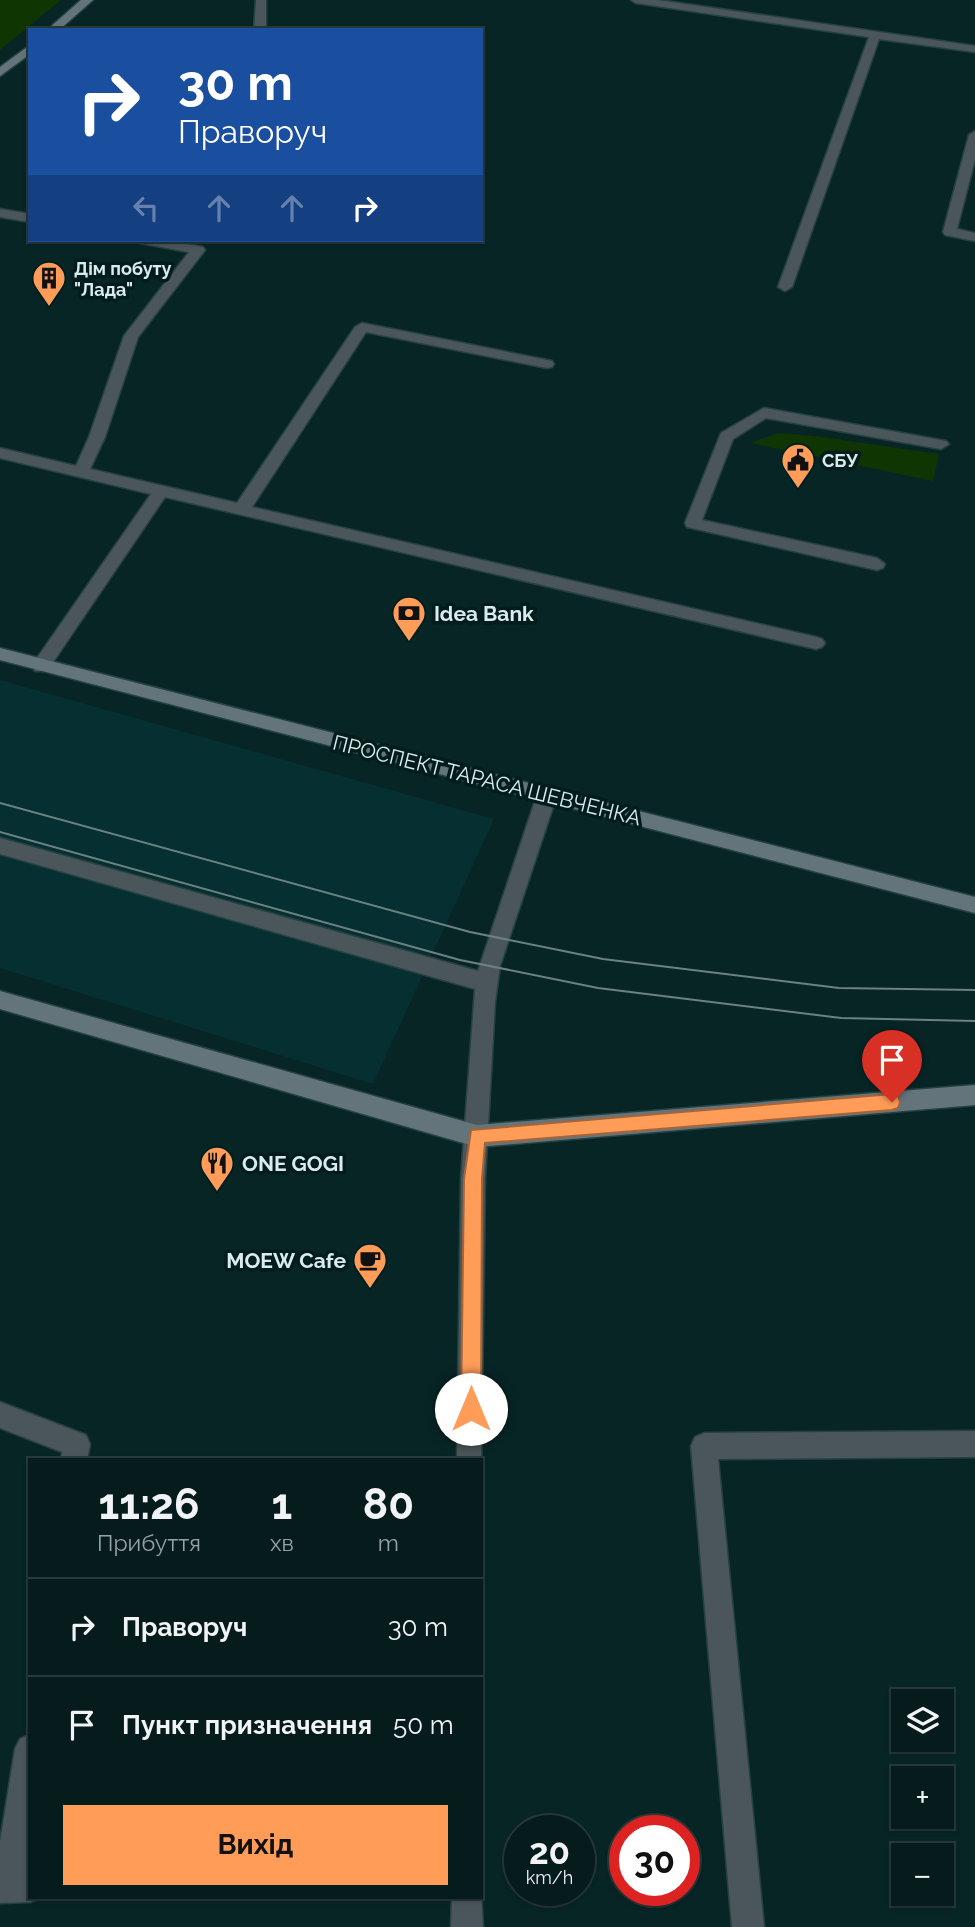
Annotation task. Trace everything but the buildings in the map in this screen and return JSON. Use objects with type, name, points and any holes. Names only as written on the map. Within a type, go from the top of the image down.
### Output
[{"type":"main road","points":[[54,28],[88,0]]},
{"type":"main road","points":[[0,73],[28,50]]},
{"type":"main road","name":"ПРОСПЕКТ ТАРАСА ШЕВЧЕНКА","points":[[0,654],[975,905]]},
{"type":"main road","points":[[0,1000],[477,1136],[975,1095]]},
{"type":"street","points":[[260,28],[261,0]]},
{"type":"street","points":[[636,0],[975,49]]},
{"type":"street","points":[[785,287],[876,35]]},
{"type":"street","points":[[975,135],[950,232],[975,236]]},
{"type":"street","points":[[0,213],[28,218]]},
{"type":"street","points":[[81,472],[97,436],[131,336],[198,250],[156,242]]},
{"type":"street","points":[[242,509],[362,327],[547,364]]},
{"type":"street","points":[[877,564],[694,523],[726,436],[764,413],[941,444]]},
{"type":"street","points":[[0,453],[816,643]]},
{"type":"street","points":[[41,666],[161,491]]},
{"type":"street","points":[[470,1458],[473,1179],[487,982],[489,966],[547,795]]},
{"type":"street","points":[[0,846],[487,982]]},
{"type":"street","points":[[0,1415],[77,1444],[74,1458]]},
{"type":"street","points":[[748,1927],[704,1446],[975,1444]]},
{"type":"street","points":[[13,1887],[28,1765]]},
{"type":"street","points":[[467,1899],[467,1927]]},
{"type":"shaded area","points":[[0,680],[494,819],[373,1084],[0,968]]},
{"type":"green space","points":[[0,0],[61,0],[0,50]]},
{"type":"green space","points":[[778,433],[939,454],[933,481],[751,443]]},
{"type":"tram line","points":[[0,803],[470,932],[603,959],[839,988],[975,990]]},
{"type":"tram line","points":[[0,832],[460,960],[598,988],[841,1018],[975,1021]]},
{"type":"place","name":"Дім побуту \"Лада\"","points":[[49,308]]},
{"type":"place","name":"СБУ","points":[[798,490]]},
{"type":"place","name":"Idea Bank","points":[[409,643]]},
{"type":"place","name":"ONE GOGI","points":[[217,1193]]},
{"type":"place","name":"MOEW Cafe","points":[[370,1290]]},
{"type":"route","points":[[471,1409],[473,1179],[477,1136],[892,1102]]}]
